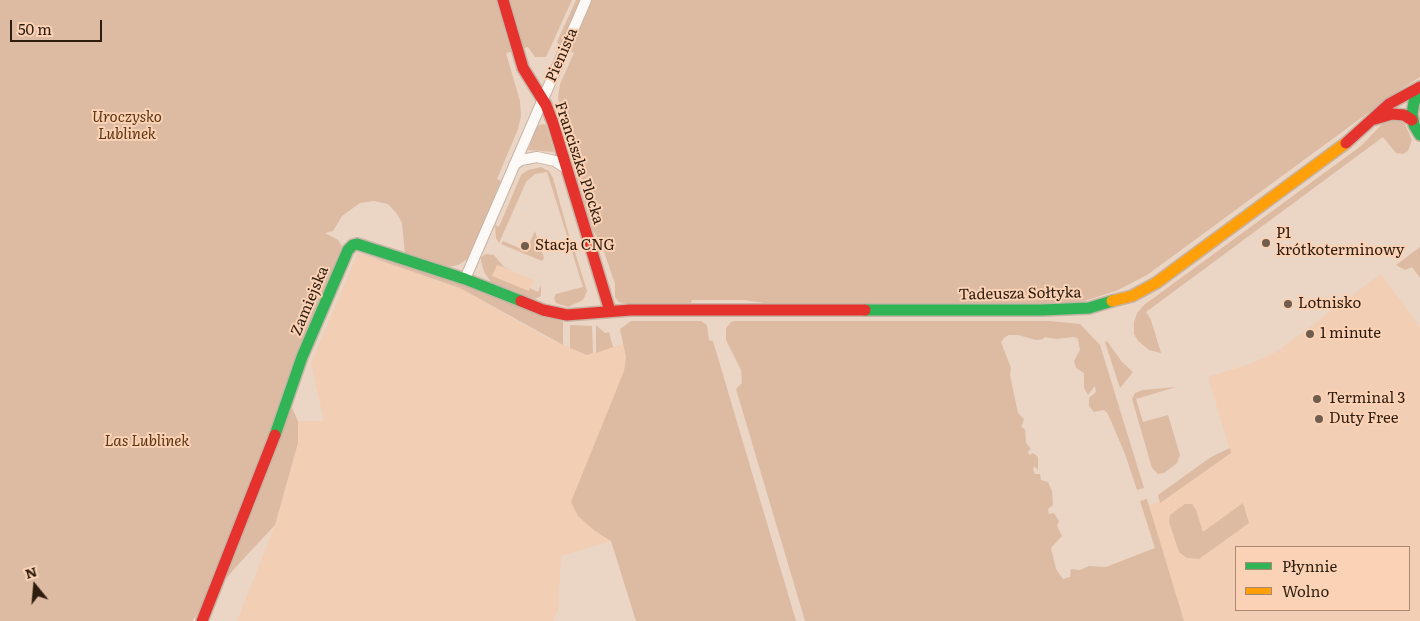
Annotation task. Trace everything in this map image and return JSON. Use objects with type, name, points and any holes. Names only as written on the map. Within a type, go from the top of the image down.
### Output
[{"type":"street","name":"Franciszka Plocka","points":[[503,0],[523,68],[549,112],[610,311]]},
{"type":"street","name":"Pienista","points":[[465,279],[586,0]]},
{"type":"street","name":"Tadeusza Sołtyka","points":[[610,311],[1042,310],[1078,309],[1111,303],[1132,296],[1156,283],[1374,120],[1400,96],[1420,87]]},
{"type":"street","points":[[1412,120],[1414,102],[1420,91]]},
{"type":"street","points":[[1374,120],[1392,114],[1404,115],[1412,120],[1420,135]]},
{"type":"street","points":[[514,164],[521,160],[537,157],[556,161],[567,169]]},
{"type":"street","name":"Zamiejska","points":[[202,621],[290,399],[302,357],[350,247],[357,244],[465,279],[557,314],[610,311]]},
{"type":"shaded area","points":[[358,253],[460,288],[547,338],[587,355],[629,342],[611,541],[561,556],[558,610],[553,621],[237,621],[275,525],[298,443],[298,421],[324,421],[311,363]]},
{"type":"shaded area","points":[[497,265],[534,280],[529,291],[492,276]]},
{"type":"shaded area","points":[[1381,274],[1420,327],[1420,621],[1122,621],[1106,567],[1155,548],[1142,507],[1160,502],[1230,450],[1208,377],[1250,364],[1278,351]]},
{"type":"green space","points":[[0,0],[496,0],[511,52],[506,53],[520,101],[521,116],[518,129],[497,179],[501,181],[469,258],[458,265],[447,267],[405,254],[402,223],[397,214],[388,204],[374,201],[360,203],[342,216],[333,231],[325,233],[338,240],[342,246],[285,392],[298,421],[298,443],[275,525],[234,569],[192,621],[0,621]]},
{"type":"green space","points":[[510,0],[572,0],[546,57],[535,57],[528,47],[523,48]]},
{"type":"green space","points":[[576,0],[580,0],[560,46],[557,42]]},
{"type":"green space","points":[[592,0],[1420,0],[1420,77],[1398,91],[1147,275],[1118,290],[1085,301],[1073,303],[771,304],[744,300],[692,300],[691,303],[627,304],[619,302],[615,297],[615,284],[602,246],[593,230],[575,171],[579,170],[558,98],[560,84],[574,53],[570,51]]},
{"type":"green space","points":[[1403,120],[1412,140],[1408,151],[1403,154],[1396,153],[1383,137],[1146,312],[1151,320],[1161,353],[1149,350],[1138,341],[1134,334],[1134,322],[1137,313],[1144,305],[1361,146],[1385,121]]},
{"type":"green space","points":[[546,125],[554,152],[528,150],[537,126]]},
{"type":"green space","points":[[541,167],[549,171],[553,178],[573,250],[587,291],[583,300],[568,307],[556,303],[554,298],[556,294],[583,287],[547,172],[535,174],[526,182],[499,243],[496,238],[495,225],[499,227],[521,175],[528,170]]},
{"type":"green space","points":[[535,231],[544,258],[542,261],[501,244],[503,241],[526,251]]},
{"type":"green space","points":[[1420,247],[1420,278],[1412,267],[1405,270],[1396,265]]},
{"type":"green space","points":[[358,253],[464,284],[563,322],[563,345],[460,288]]},
{"type":"green space","points":[[486,254],[494,255],[504,267],[514,271],[497,265],[492,276],[529,291],[530,288],[538,292],[541,285],[541,296],[535,299],[491,282],[484,272],[481,261],[481,257]]},
{"type":"green space","points":[[631,321],[701,321],[707,325],[709,340],[713,341],[796,621],[636,621],[611,541],[595,531],[578,516],[571,502],[624,371],[626,357],[620,329]]},
{"type":"green space","points":[[1050,321],[1080,324],[1100,345],[1144,488],[1137,490],[1125,454],[1108,414],[1104,410],[1094,412],[1089,406],[1089,398],[1096,392],[1095,386],[1088,395],[1084,388],[1084,373],[1076,368],[1074,361],[1080,350],[1078,339],[1074,337],[1056,339],[1045,337],[1036,340],[1018,335],[1005,337],[1001,342],[1011,368],[1010,375],[1018,413],[1024,419],[1021,427],[1025,429],[1026,443],[1031,449],[1028,451],[1029,455],[1033,453],[1038,457],[1038,470],[1034,466],[1033,470],[1035,474],[1040,474],[1041,480],[1048,482],[1052,491],[1053,505],[1048,509],[1049,514],[1054,513],[1059,521],[1057,526],[1062,536],[1051,548],[1056,569],[1063,579],[1070,577],[1071,569],[1080,570],[1089,566],[1106,567],[1155,548],[1140,501],[1147,499],[1184,621],[805,621],[736,389],[742,383],[741,370],[726,340],[726,328],[731,322]]},
{"type":"green space","points":[[570,325],[592,326],[593,353],[587,355],[570,348]]},
{"type":"green space","points":[[596,325],[605,333],[609,332],[613,347],[596,353]]},
{"type":"green space","points":[[1107,341],[1122,362],[1133,372],[1120,388],[1105,342]]},
{"type":"green space","points":[[1176,387],[1136,399],[1143,422],[1168,415],[1180,455],[1177,463],[1164,473],[1158,474],[1152,468],[1132,399],[1135,393],[1143,390]]},
{"type":"green space","points":[[1230,448],[1231,453],[1160,503],[1158,495],[1211,457]]},
{"type":"green space","points":[[1243,503],[1249,523],[1199,559],[1187,558],[1179,552],[1169,522],[1170,515],[1185,504],[1192,504],[1196,510],[1203,532]]},
{"type":"traffic: fast","points":[[1420,91],[1414,102],[1412,114],[1414,125],[1420,135]]},
{"type":"traffic: fast","points":[[275,435],[302,357],[348,250],[353,245],[357,244],[465,279],[521,301]]},
{"type":"traffic: fast","points":[[865,310],[1042,310],[1089,308],[1112,301]]},
{"type":"traffic: slow","points":[[1112,301],[1132,296],[1156,283],[1346,143]]},
{"type":"traffic: jam","points":[[503,0],[523,68],[546,105],[553,123],[610,311]]},
{"type":"traffic: jam","points":[[1346,143],[1389,104],[1420,87]]},
{"type":"traffic: jam","points":[[1375,119],[1392,114],[1404,115],[1412,120]]},
{"type":"traffic: jam","points":[[521,301],[543,310],[567,315],[630,310],[865,310]]},
{"type":"traffic: jam","points":[[202,621],[275,435]]},
{"type":"place","name":"P1 krótkoterminowy","points":[[1266,243]]},
{"type":"place","name":"Stacja CNG","points":[[525,246]]},
{"type":"place","name":"Lotnisko","points":[[1288,304]]},
{"type":"place","name":"1 minute","points":[[1310,334]]},
{"type":"place","name":"Terminal 3","points":[[1317,399]]},
{"type":"place","name":"Duty Free","points":[[1319,419]]},
{"type":"park label","name":"Uroczysko Lublinek","points":[[127,126]]},
{"type":"park label","name":"Las Lublinek","points":[[147,442]]}]
